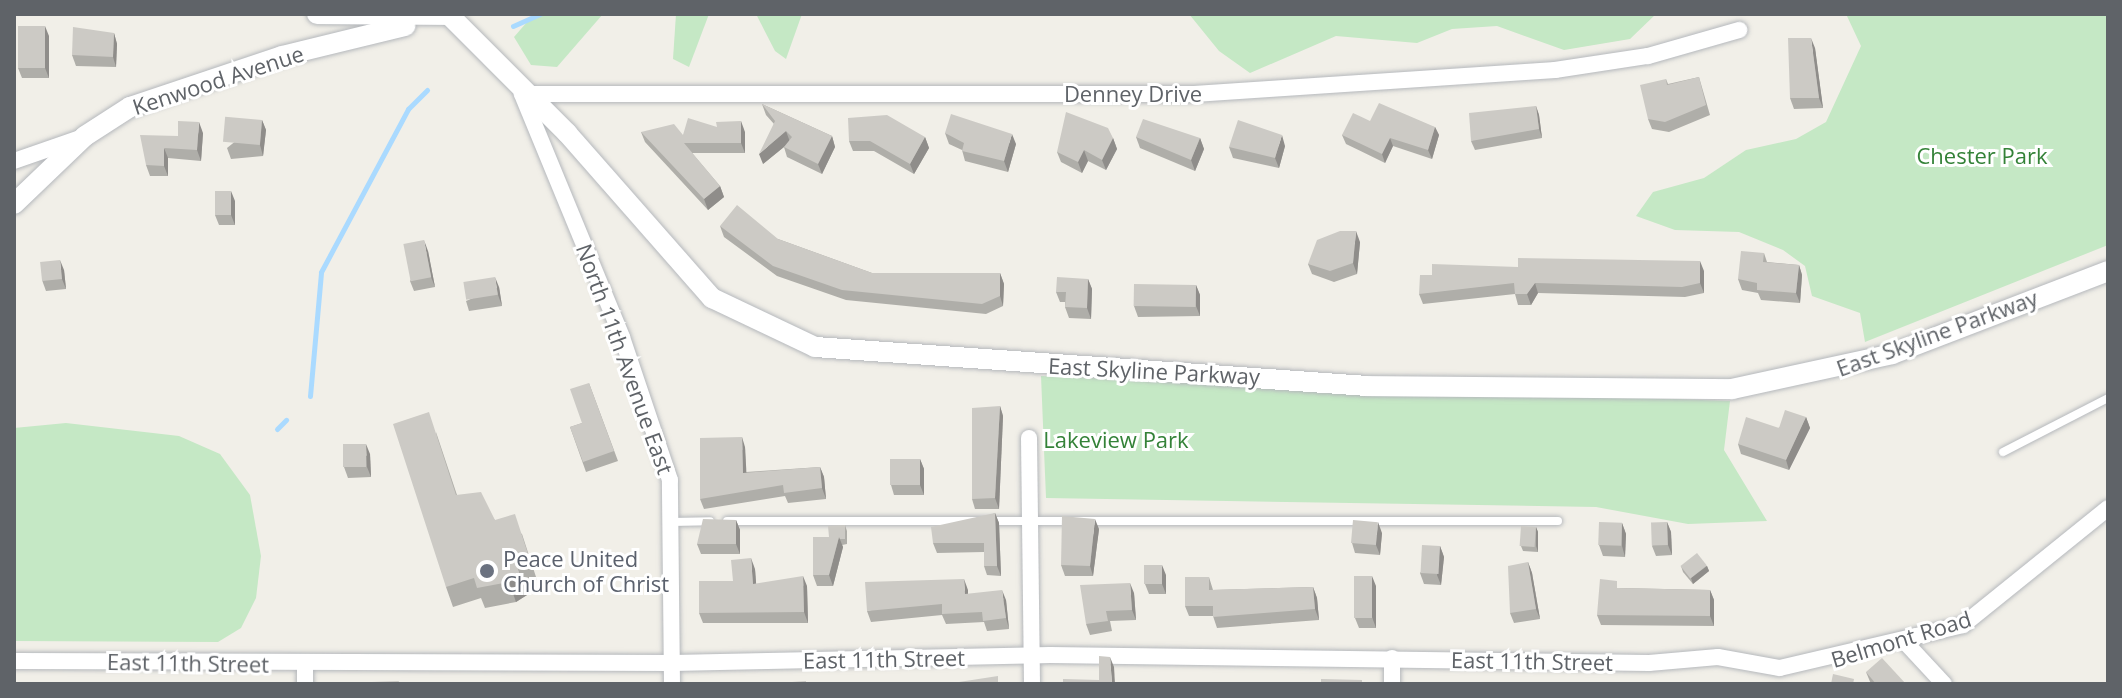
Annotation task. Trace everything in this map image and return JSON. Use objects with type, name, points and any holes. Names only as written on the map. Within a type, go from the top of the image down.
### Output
[{"type":"street","points":[[317,14],[450,14]]},
{"type":"street","name":"East Skyline Parkway","points":[[450,14],[522,94],[567,133],[712,298],[815,347],[1367,386],[1732,389],[1892,354],[2108,271]]},
{"type":"street","name":"Kenwood Avenue","points":[[14,204],[85,136],[130,107],[199,84],[450,14]]},
{"type":"street","name":"Denney Drive","points":[[522,94],[1302,89],[1555,70],[1648,56],[1739,30]]},
{"type":"street","name":"North 11th Avenue East","points":[[522,94],[622,337],[670,480],[672,684]]},
{"type":"street","points":[[14,161],[85,136]]},
{"type":"street","points":[[1029,438],[1032,684]]},
{"type":"street","name":"Belmont Road","points":[[1752,663],[1809,666],[1905,642],[1982,614],[2108,508]]},
{"type":"street","points":[[1905,642],[1944,684]]},
{"type":"street","name":"East 11th Street","points":[[14,661],[305,665],[673,663],[1031,655],[1649,663],[1718,657],[1752,663]]},
{"type":"street","points":[[1392,658],[1392,684]]},
{"type":"street","points":[[305,665],[305,684]]},
{"type":"lane","points":[[2003,452],[2108,398]]},
{"type":"lane","points":[[671,522],[1030,515],[1558,521]]},
{"type":"green space","points":[[534,14],[603,14],[557,67],[531,65],[514,37]]},
{"type":"green space","points":[[676,14],[709,14],[689,67],[673,59]]},
{"type":"green space","points":[[756,14],[802,14],[786,59],[775,51]]},
{"type":"green space","points":[[1189,14],[1656,14],[1630,39],[1564,50],[1497,26],[1452,29],[1417,43],[1336,36],[1250,73],[1219,51]]},
{"type":"green space","name":"Chester Park","points":[[1846,14],[2108,14],[2108,245],[1865,342],[1860,313],[1812,296],[1805,266],[1783,250],[1739,232],[1675,230],[1636,216],[1653,192],[1704,178],[1746,150],[1796,139],[1826,122],[1861,46]]},
{"type":"green space","name":"Lakeview Park","points":[[1041,376],[1730,401],[1724,450],[1767,521],[1688,524],[1596,507],[1046,498]]},
{"type":"green space","points":[[66,423],[179,436],[220,454],[250,495],[261,556],[256,598],[241,628],[218,642],[14,641],[14,428]]},
{"type":"building","points":[[18,26],[45,26],[45,68],[18,68]]},
{"type":"building","points":[[73,27],[114,33],[113,57],[72,55]]},
{"type":"building","points":[[1788,38],[1811,38],[1819,98],[1790,98]]},
{"type":"building","points":[[1699,77],[1706,105],[1665,122],[1648,119],[1640,85],[1666,79],[1667,85]]},
{"type":"building","points":[[1379,103],[1435,127],[1428,150],[1390,138],[1382,154],[1342,135],[1353,113],[1370,121]]},
{"type":"building","points":[[762,104],[832,136],[818,164],[784,147],[792,137],[786,131],[759,154],[775,121]]},
{"type":"building","points":[[1536,106],[1539,129],[1471,141],[1469,113]]},
{"type":"building","points":[[1066,112],[1108,128],[1113,138],[1102,160],[1084,150],[1078,162],[1057,152]]},
{"type":"building","points":[[951,114],[1012,134],[1004,161],[962,151],[964,143],[945,133]]},
{"type":"building","points":[[887,115],[925,137],[910,164],[870,141],[849,141],[848,118]]},
{"type":"building","points":[[225,117],[262,120],[260,145],[223,142]]},
{"type":"building","points":[[688,118],[717,127],[716,122],[741,121],[741,143],[684,143],[720,186],[704,199],[641,132],[674,124],[683,135]]},
{"type":"building","points":[[1143,119],[1200,138],[1191,160],[1136,137]]},
{"type":"building","points":[[1238,120],[1282,135],[1275,158],[1229,147]]},
{"type":"building","points":[[178,121],[199,122],[197,150],[164,148],[164,166],[146,165],[140,135],[178,136]]},
{"type":"building","points":[[215,191],[231,191],[231,215],[215,215]]},
{"type":"building","points":[[737,205],[778,239],[872,273],[1000,273],[1000,296],[982,304],[842,290],[773,266],[720,226]]},
{"type":"building","points":[[1340,231],[1356,231],[1353,263],[1330,271],[1308,264],[1317,240]]},
{"type":"building","points":[[424,240],[431,277],[411,281],[403,244]]},
{"type":"building","points":[[1741,251],[1764,253],[1763,262],[1799,265],[1796,293],[1757,290],[1757,283],[1738,279]]},
{"type":"building","points":[[1518,258],[1700,261],[1700,283],[1682,287],[1535,283],[1527,294],[1515,294],[1514,283],[1419,294],[1420,275],[1432,275],[1432,264],[1518,267]]},
{"type":"building","points":[[60,260],[62,279],[42,281],[40,262]]},
{"type":"building","points":[[495,277],[498,295],[466,300],[463,282]]},
{"type":"building","points":[[1057,277],[1088,279],[1087,308],[1065,307],[1066,292],[1056,292]]},
{"type":"building","points":[[1134,284],[1196,285],[1196,307],[1134,306]]},
{"type":"building","points":[[589,383],[614,451],[583,462],[570,427],[582,423],[570,389]]},
{"type":"building","points":[[1000,406],[995,498],[972,499],[972,408]]},
{"type":"building","points":[[1785,410],[1806,417],[1786,460],[1738,444],[1746,417],[1779,428]]},
{"type":"building","points":[[429,412],[456,495],[481,492],[495,520],[515,514],[530,560],[517,565],[520,575],[509,582],[477,588],[474,578],[446,587],[393,424]]},
{"type":"building","points":[[742,437],[743,473],[820,467],[822,488],[784,493],[783,485],[700,499],[700,438]]},
{"type":"building","points":[[343,444],[366,444],[366,467],[343,467]]},
{"type":"building","points":[[890,459],[920,459],[920,485],[890,485]]},
{"type":"building","points":[[995,513],[997,566],[984,566],[984,543],[933,543],[931,527]]},
{"type":"building","points":[[1062,516],[1095,519],[1090,566],[1061,565]]},
{"type":"building","points":[[703,519],[736,520],[736,544],[697,544]]},
{"type":"building","points":[[1353,520],[1378,522],[1376,545],[1351,543]]},
{"type":"building","points":[[1599,522],[1622,523],[1621,546],[1598,545]]},
{"type":"building","points":[[1667,522],[1668,545],[1652,546],[1651,523]]},
{"type":"building","points":[[845,525],[845,539],[829,537],[828,526]]},
{"type":"building","points":[[1521,526],[1536,527],[1535,547],[1520,546]]},
{"type":"building","points":[[813,537],[839,537],[829,575],[813,575]]},
{"type":"building","points":[[1422,545],[1440,546],[1439,574],[1421,573]]},
{"type":"building","points":[[1697,553],[1707,566],[1690,579],[1680,566]]},
{"type":"building","points":[[751,558],[753,584],[803,576],[804,612],[699,613],[699,581],[733,581],[731,560]]},
{"type":"building","points":[[1528,562],[1536,609],[1510,613],[1508,566]]},
{"type":"building","points":[[1144,565],[1162,565],[1162,584],[1144,584]]},
{"type":"building","points":[[1354,576],[1372,576],[1372,618],[1354,618]]},
{"type":"building","points":[[1185,577],[1209,577],[1209,590],[1313,587],[1315,609],[1213,617],[1213,606],[1185,606]]},
{"type":"building","points":[[964,579],[965,594],[1002,590],[1006,618],[983,621],[982,612],[942,614],[942,604],[867,611],[865,582]]},
{"type":"building","points":[[1600,579],[1617,581],[1617,588],[1710,590],[1710,616],[1597,615]]},
{"type":"building","points":[[1130,583],[1132,610],[1106,611],[1108,621],[1086,624],[1080,585]]},
{"type":"building","points":[[1099,656],[1110,657],[1112,684],[1063,684],[1063,679],[1099,680]]},
{"type":"building","points":[[1882,658],[1906,684],[1876,684],[1866,672]]},
{"type":"building","points":[[1833,674],[1854,679],[1853,684],[1831,684]]},
{"type":"building","points":[[998,676],[998,684],[946,684]]},
{"type":"building","points":[[1321,679],[1362,680],[1362,684],[1321,684]]},
{"type":"building","points":[[399,681],[398,684],[345,684],[345,683]]},
{"type":"building","points":[[806,681],[806,684],[778,684],[778,683]]},
{"type":"building","points":[[226,682],[269,684],[226,684]]},
{"type":"building","points":[[1201,682],[1244,684],[1176,684]]},
{"type":"waterway","points":[[513,26],[540,14]]},
{"type":"waterway","points":[[310,396],[321,272],[408,109],[427,90]]},
{"type":"waterway","points":[[277,429],[286,420]]},
{"type":"place","name":"Peace United Church of Christ","points":[[487,571]]}]
